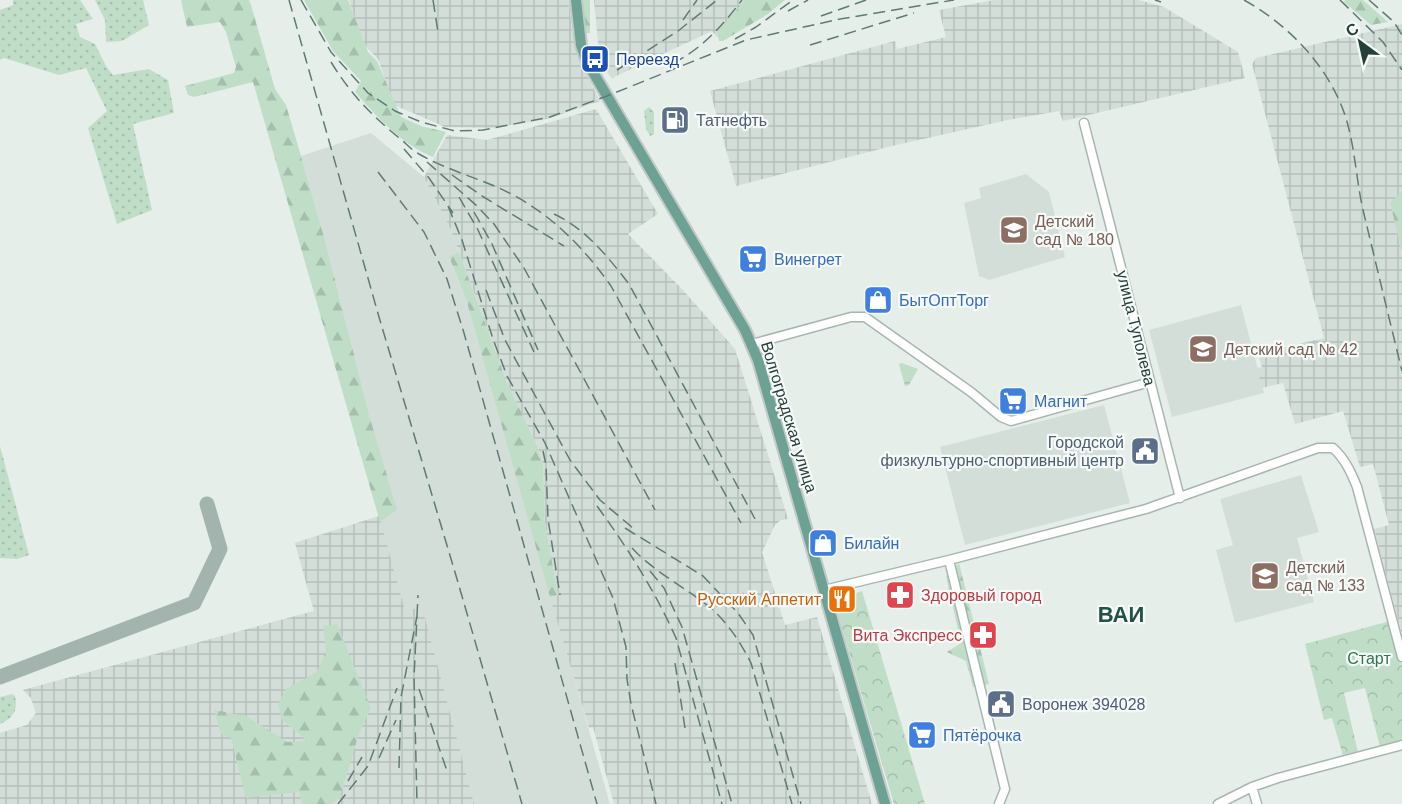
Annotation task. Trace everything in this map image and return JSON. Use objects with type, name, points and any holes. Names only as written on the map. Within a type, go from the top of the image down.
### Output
[{"type":"main road","name":"Волгоградская улица","points":[[576,0],[581,45],[587,62],[752,344],[885,804]]},
{"type":"street","name":"улица Туполева","points":[[1084,123],[1180,498]]},
{"type":"street","points":[[752,344],[851,317],[865,317],[971,392],[1001,417],[1011,421],[1150,382]]},
{"type":"street","points":[[824,590],[1146,509],[1318,448],[1333,448],[1342,456],[1357,487],[1402,657]]},
{"type":"street","points":[[949,560],[1005,789],[999,804]]},
{"type":"street","points":[[1218,804],[1252,787],[1278,778],[1402,746]]},
{"type":"street","points":[[1252,787],[1257,804]]},
{"type":"shaded area","points":[[349,0],[569,0],[572,31],[582,66],[600,101],[547,119],[492,128],[445,127],[394,105],[378,59],[367,48],[359,32]]},
{"type":"shaded area","points":[[594,0],[775,0],[770,8],[717,37],[712,31],[612,78],[600,64]]},
{"type":"shaded area","points":[[994,0],[1139,0],[1164,7],[1238,52],[1245,78],[1063,121],[1059,111],[1008,120],[892,146],[736,186],[710,91],[895,41],[897,49],[946,37],[939,10]]},
{"type":"shaded area","points":[[1402,24],[1402,635],[1374,529],[1389,525],[1373,464],[1360,467],[1343,411],[1295,424],[1283,383],[1262,388],[1257,368],[1262,367],[1259,358],[1261,353],[1324,338],[1252,64],[1256,58]]},
{"type":"shaded area","points":[[596,109],[658,214],[628,234],[682,289],[735,349],[788,519],[781,520],[775,525],[762,552],[785,625],[817,617],[872,804],[614,804],[593,727],[589,728],[550,597],[558,595],[545,523],[543,464],[536,443],[507,383],[451,230],[424,177],[447,135],[487,140]]},
{"type":"shaded area","points":[[371,133],[424,177],[451,230],[459,252],[449,258],[466,299],[610,804],[0,804],[0,733],[27,725],[36,713],[31,698],[23,690],[314,611],[295,543],[379,516],[381,521],[370,418],[301,156]]},
{"type":"shaded area","name":"Детский сад № 180","points":[[1026,174],[1049,192],[1065,257],[989,280],[979,276],[964,203],[981,198],[979,188]]},
{"type":"shaded area","name":"Детский сад № 42","points":[[1241,305],[1264,393],[1172,417],[1149,330]]},
{"type":"shaded area","points":[[1104,405],[1130,503],[965,545],[940,447]]},
{"type":"shaded area","name":"Детский сад № 133","points":[[1301,475],[1319,532],[1297,538],[1314,602],[1235,623],[1216,550],[1233,545],[1220,499]]},
{"type":"shaded area","points":[[379,516],[404,607],[423,611],[474,804],[0,804],[0,733],[27,725],[36,713],[31,698],[23,690],[314,611],[295,543]]},
{"type":"green space","points":[[13,0],[80,0],[93,19],[76,24],[80,37],[95,44],[113,75],[149,69],[168,80],[174,113],[133,124],[152,210],[117,224],[88,128],[107,111],[86,68],[59,75],[4,58],[0,60],[0,10],[13,5]]},
{"type":"green space","points":[[95,0],[143,0],[149,25],[122,41],[106,42],[105,20]]},
{"type":"green space","points":[[181,0],[249,0],[251,5],[275,89],[286,105],[301,156],[370,418],[397,510],[380,522],[253,82],[194,97],[188,95],[185,86],[234,73],[236,67],[226,32],[220,22],[187,27]]},
{"type":"green space","points":[[304,0],[348,0],[368,52],[377,61],[401,117],[421,126],[446,132],[433,157],[400,137],[355,92],[361,81],[333,51]]},
{"type":"green space","points":[[582,0],[590,0],[590,33],[586,33]]},
{"type":"green space","points":[[745,0],[785,0],[768,14],[723,41],[719,41],[717,32]]},
{"type":"green space","points":[[1345,0],[1363,0],[1388,22],[1371,25],[1344,2]]},
{"type":"green space","points":[[649,107],[654,112],[654,134],[650,136],[646,129],[644,111]]},
{"type":"green space","points":[[1402,191],[1402,252],[1390,203]]},
{"type":"green space","points":[[459,252],[507,383],[536,443],[543,464],[545,523],[558,595],[550,597],[466,299],[449,257]]},
{"type":"green space","points":[[899,364],[918,369],[909,385],[905,386]]},
{"type":"green space","points":[[0,446],[29,555],[17,559],[0,558]]},
{"type":"green space","points":[[959,563],[989,684],[973,687],[966,661],[947,652],[961,643],[946,576]]},
{"type":"green space","points":[[862,591],[925,804],[894,804],[834,601]]},
{"type":"green space","name":"Старт","points":[[1390,621],[1402,666],[1402,741],[1380,747],[1365,688],[1344,693],[1358,752],[1343,756],[1332,718],[1324,720],[1305,644]]},
{"type":"green space","points":[[337,624],[371,708],[359,733],[340,798],[331,804],[302,804],[299,792],[246,798],[231,738],[221,734],[214,710],[246,716],[287,742],[307,741],[282,720],[278,704],[286,689],[317,672],[326,650],[323,626]]},
{"type":"green space","points":[[12,694],[15,696],[15,710],[8,719],[0,724],[0,697]]},
{"type":"taxiway","points":[[0,677],[194,603],[220,549],[207,504]]},
{"type":"railway","points":[[289,0],[522,804]]},
{"type":"railway","points":[[301,0],[331,52],[368,93],[395,111],[421,122],[455,131],[483,130],[550,117],[746,40],[840,19],[954,0]]},
{"type":"railway","points":[[433,0],[438,32]]},
{"type":"railway","points":[[683,20],[697,0]]},
{"type":"railway","points":[[617,70],[678,31],[717,0]]},
{"type":"railway","points":[[673,63],[693,51],[711,36],[742,0]]},
{"type":"railway","points":[[735,39],[793,0]]},
{"type":"railway","points":[[788,11],[808,0]]},
{"type":"railway","points":[[821,16],[866,0]]},
{"type":"railway","points":[[1155,0],[1161,2]]},
{"type":"railway","points":[[1244,0],[1261,10],[1305,48],[1338,97],[1348,127],[1363,210],[1402,371]]},
{"type":"railway","points":[[1340,0],[1383,42],[1402,70]]},
{"type":"railway","points":[[1369,0],[1394,22],[1402,35]]},
{"type":"railway","points":[[810,45],[914,13]]},
{"type":"railway","points":[[331,62],[361,103],[413,150],[438,164],[499,188],[532,206],[562,230],[588,256],[611,286],[741,523]]},
{"type":"railway","points":[[404,149],[429,178],[453,213]]},
{"type":"railway","points":[[427,162],[494,224],[524,268],[655,510]]},
{"type":"railway","points":[[378,172],[424,232],[447,279],[597,804]]},
{"type":"railway","points":[[452,175],[564,246]]},
{"type":"railway","points":[[459,197],[478,230],[534,352]]},
{"type":"railway","points":[[448,206],[462,240],[507,376],[545,443],[613,598],[626,647],[627,679],[631,704],[656,804]]},
{"type":"railway","points":[[474,212],[492,244],[538,350]]},
{"type":"railway","points":[[554,214],[566,220],[586,236],[629,284],[755,519]]},
{"type":"railway","points":[[486,290],[505,340],[570,460],[600,500],[634,529]]},
{"type":"railway","points":[[543,451],[546,465],[548,519],[560,595]]},
{"type":"railway","points":[[597,506],[640,570],[676,638],[722,804]]},
{"type":"railway","points":[[625,528],[703,576],[738,613],[753,635],[801,804]]},
{"type":"railway","points":[[632,548],[651,565],[713,610],[739,641],[751,663],[792,804]]},
{"type":"railway","points":[[650,571],[664,588],[682,627],[732,804]]},
{"type":"railway","points":[[417,616],[418,595]]},
{"type":"railway","points":[[399,768],[401,697],[417,616],[414,677],[417,804]]},
{"type":"railway","points":[[675,663],[685,728]]},
{"type":"railway","points":[[338,804],[368,766],[397,688]]},
{"type":"railway","points":[[419,689],[447,771]]},
{"type":"railway","points":[[379,758],[396,720]]},
{"type":"railway","points":[[348,781],[362,757]]},
{"type":"place","name":"Переезд","points":[[595,59]]},
{"type":"place","name":"Татнефть","points":[[675,120]]},
{"type":"place","name":"Детский сад № 180","points":[[1014,230]]},
{"type":"place","name":"Винегрет","points":[[753,259]]},
{"type":"place","name":"БытОптТорг","points":[[878,300]]},
{"type":"place","name":"Детский сад № 42","points":[[1203,349]]},
{"type":"place","name":"Магнит","points":[[1013,401]]},
{"type":"place","name":"Городской физкультурно-спортивный центр","points":[[1145,451]]},
{"type":"place","name":"Билайн","points":[[823,543]]},
{"type":"place","name":"Детский сад № 133","points":[[1265,576]]},
{"type":"place","name":"Здоровый город","points":[[900,595]]},
{"type":"place","name":"Русский Аппетит","points":[[842,599]]},
{"type":"place","name":"Вита Экспресс","points":[[983,635]]},
{"type":"place","name":"Воронеж 394028","points":[[1001,704]]},
{"type":"place","name":"Пятёрочка","points":[[922,735]]},
{"type":"district","name":"ВАИ","points":[[1121,614]]}]
